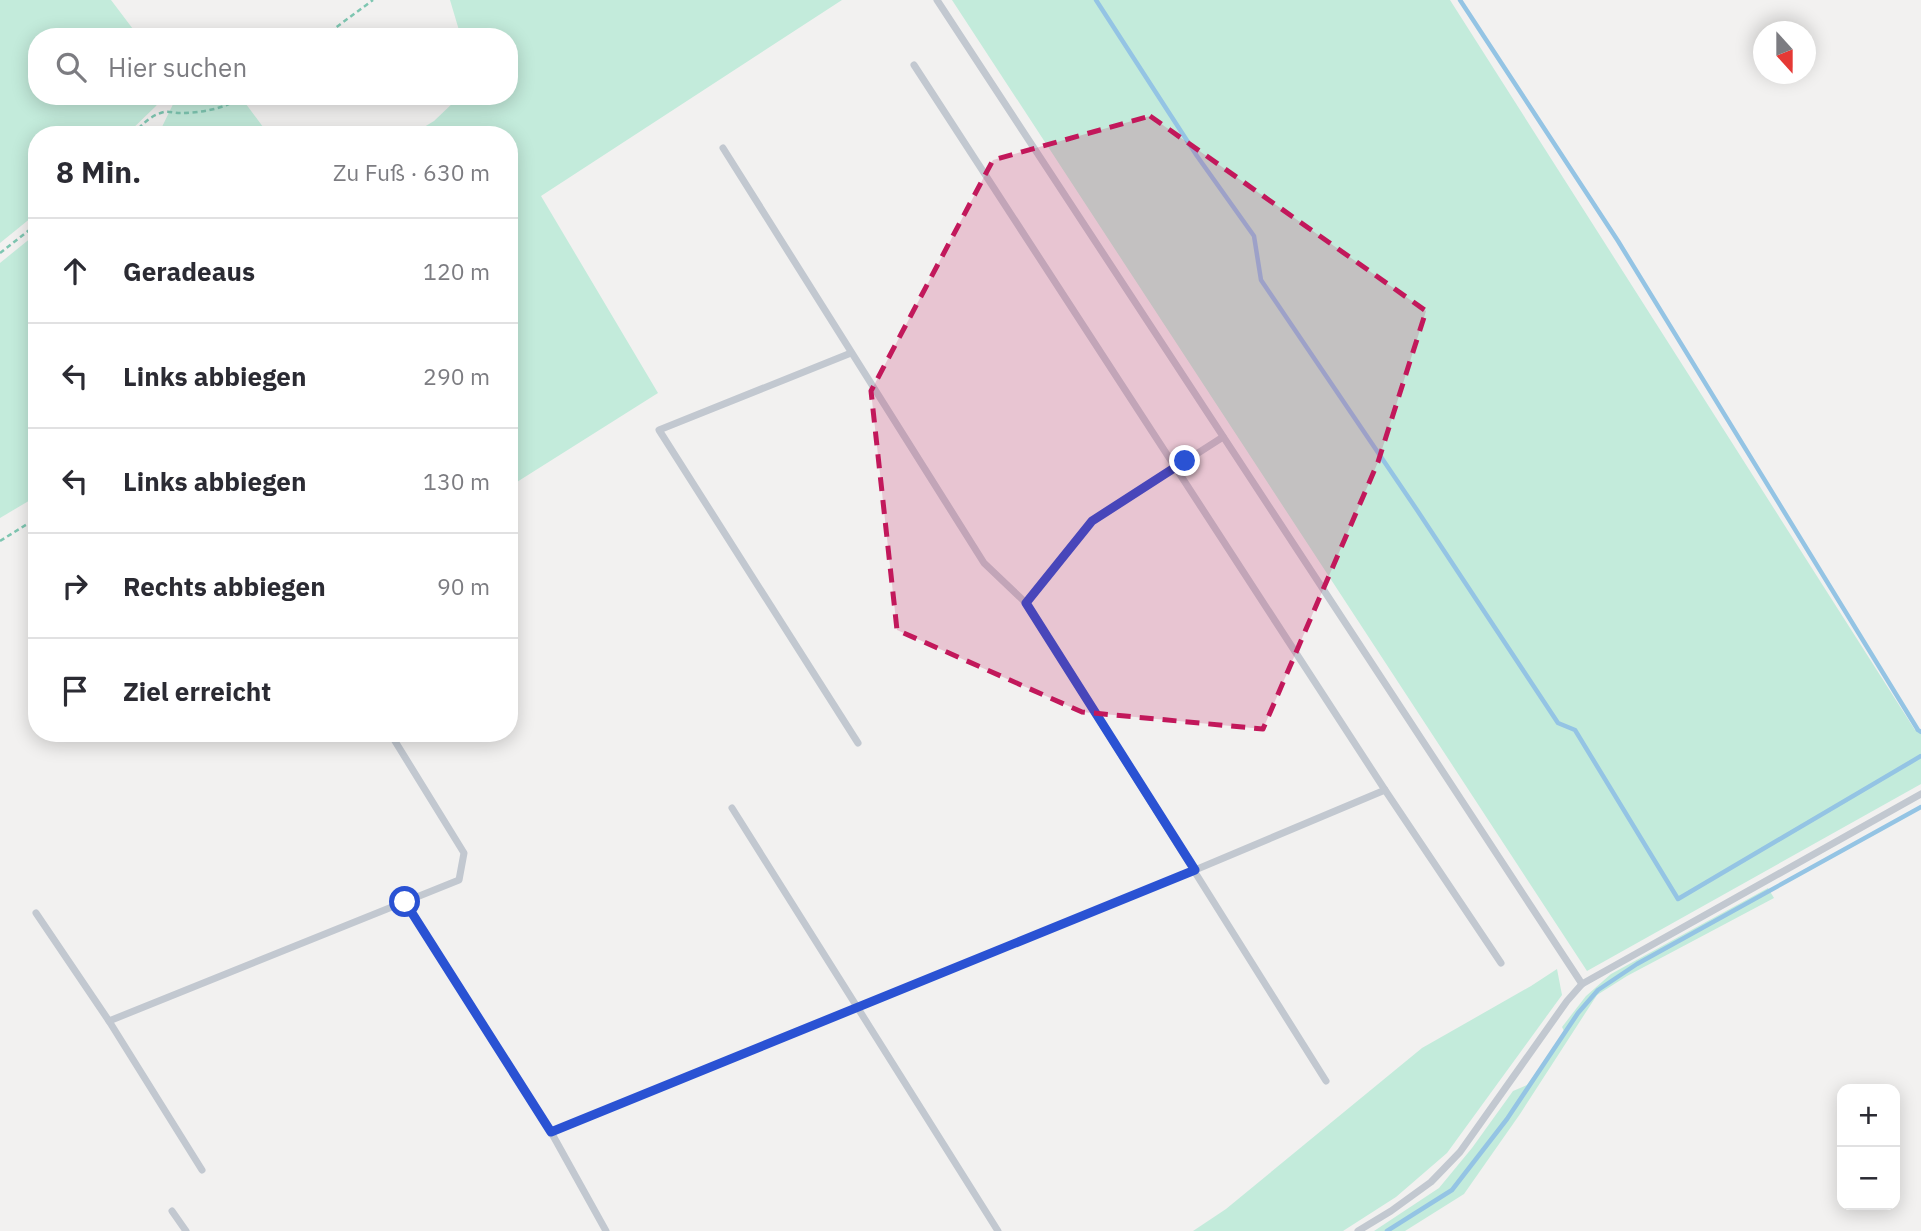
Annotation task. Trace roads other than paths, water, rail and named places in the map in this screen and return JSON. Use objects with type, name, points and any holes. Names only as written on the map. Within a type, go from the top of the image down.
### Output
[{"type":"lane","points":[[937,0],[1582,984]]},
{"type":"lane","points":[[914,65],[1385,790],[1501,963]]},
{"type":"lane","points":[[723,148],[984,563],[1026,603],[1326,1081]]},
{"type":"lane","points":[[851,353],[659,430],[858,743]]},
{"type":"lane","points":[[1026,603],[1092,521],[1223,437]]},
{"type":"lane","points":[[108,1021],[459,880],[464,853],[396,742]]},
{"type":"lane","points":[[551,1132],[1385,790]]},
{"type":"lane","points":[[1358,1231],[1431,1182],[1461,1152],[1567,1001],[1582,984],[1921,794]]},
{"type":"lane","points":[[733,808],[998,1231]]},
{"type":"lane","points":[[405,902],[551,1132],[605,1231]]},
{"type":"lane","points":[[36,913],[202,1170]]},
{"type":"lane","points":[[172,1210],[186,1231]]},
{"type":"waterway","points":[[1096,0],[1197,156],[1254,236],[1261,280],[1558,723],[1575,730],[1678,899],[1921,756]]},
{"type":"waterway","points":[[1460,0],[1618,241],[1921,732]]},
{"type":"waterway","points":[[1387,1231],[1452,1190],[1507,1119],[1578,1013],[1598,990],[1637,964],[1921,807]]}]
